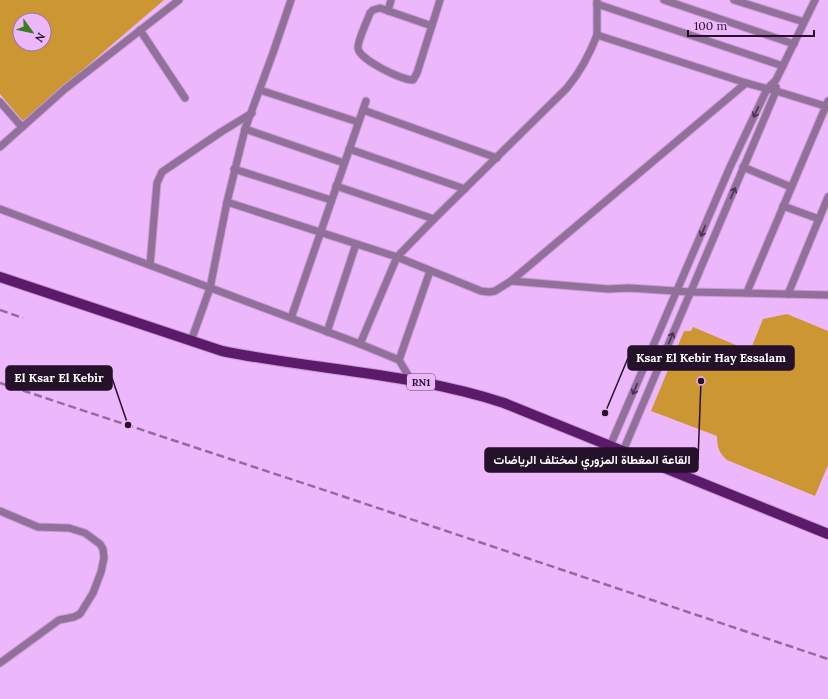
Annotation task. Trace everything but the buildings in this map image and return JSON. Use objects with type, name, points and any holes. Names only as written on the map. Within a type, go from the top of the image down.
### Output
[{"type":"main road","name":"RN1","points":[[0,277],[222,351],[251,357],[411,380],[462,390],[483,396],[828,534]]},
{"type":"street","points":[[0,147],[65,89],[179,0]]},
{"type":"street","points":[[191,341],[210,288],[226,202],[245,129],[252,113],[291,0]]},
{"type":"street","points":[[388,11],[391,0]]},
{"type":"street","points":[[432,26],[376,8],[370,13],[358,48],[360,53],[369,61],[401,78],[413,80],[416,77],[432,26],[440,0]]},
{"type":"street","points":[[664,0],[794,44]]},
{"type":"street","points":[[734,0],[804,22]]},
{"type":"street","points":[[610,446],[730,166],[767,89],[776,80],[815,0]]},
{"type":"street","points":[[360,344],[397,257],[567,88],[579,73],[587,59],[597,35],[597,2],[783,66]]},
{"type":"street","points":[[140,30],[185,98]]},
{"type":"street","points":[[597,35],[746,83],[827,104],[747,292]]},
{"type":"street","points":[[623,451],[776,91],[776,80]]},
{"type":"street","points":[[226,202],[397,257],[468,287],[489,292],[495,291],[511,281],[746,83]]},
{"type":"street","points":[[260,90],[358,122]]},
{"type":"street","points":[[291,318],[366,101]]},
{"type":"street","points":[[0,103],[22,127]]},
{"type":"street","points":[[363,110],[497,158]]},
{"type":"street","points":[[150,265],[157,183],[162,172],[252,113]]},
{"type":"street","points":[[245,129],[344,163]]},
{"type":"street","points":[[349,149],[465,189]]},
{"type":"street","points":[[744,167],[791,187]]},
{"type":"street","points":[[234,169],[331,200]]},
{"type":"street","points":[[336,186],[434,219]]},
{"type":"street","points":[[788,294],[827,201]]},
{"type":"street","points":[[784,206],[819,219]]},
{"type":"street","points":[[0,209],[399,360],[411,380]]},
{"type":"street","points":[[327,332],[356,244]]},
{"type":"street","points":[[399,360],[430,270]]},
{"type":"street","points":[[511,281],[608,289],[629,288],[691,292],[747,292],[828,295]]},
{"type":"street","points":[[0,511],[38,527],[69,528],[85,533],[100,544],[103,549],[104,558],[101,572],[93,592],[80,614],[74,618],[59,620],[0,664]]},
{"type":"shaded area","points":[[0,0],[164,0],[23,121],[0,94]]},
{"type":"shaded area","points":[[787,314],[828,331],[828,465],[815,496],[727,460],[719,450],[717,436],[651,411],[684,331],[691,331],[693,327],[750,351],[763,319]]},
{"type":"railway","points":[[0,310],[23,318]]},
{"type":"railway","points":[[0,383],[828,659]]},
{"type":"place","name":"القاعة المغطاة المزوري لمختلف الرياضات","points":[[701,381]]},
{"type":"place","name":"Ksar El Kebir Hay Essalam","points":[[605,413]]},
{"type":"place","name":"El Ksar El Kebir","points":[[128,425]]}]
